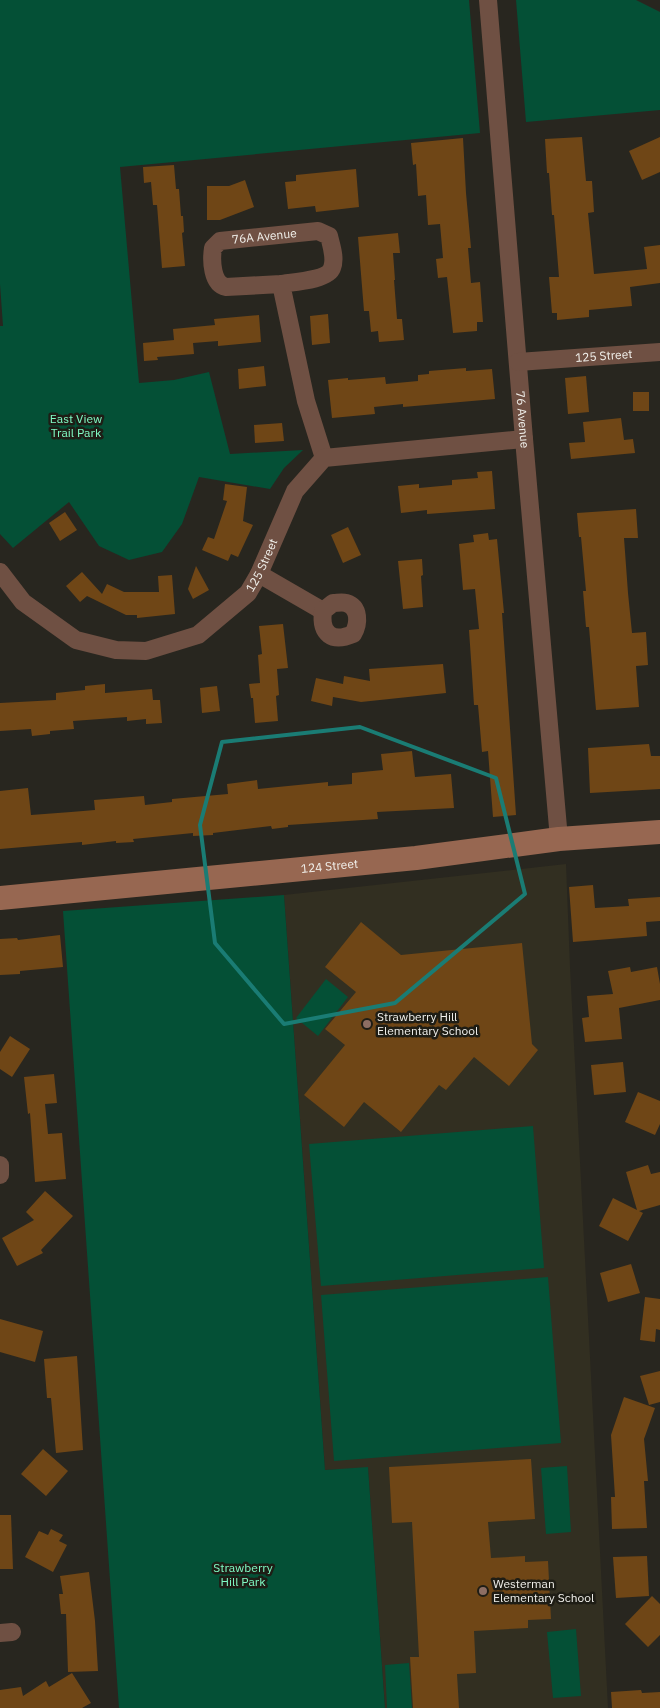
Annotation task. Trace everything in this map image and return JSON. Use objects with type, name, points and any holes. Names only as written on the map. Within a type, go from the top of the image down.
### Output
[{"type":"street","name":"76 Avenue","points":[[488,0],[559,839]]},
{"type":"street","name":"76A Avenue","points":[[318,231],[329,236],[333,256],[332,268],[326,276],[281,284],[220,286],[216,280],[212,254],[213,248],[220,242],[318,231]]},
{"type":"street","points":[[281,284],[306,401],[324,458],[524,439]]},
{"type":"street","name":"125 Street","points":[[518,362],[660,352]]},
{"type":"street","name":"125 Street","points":[[0,572],[23,602],[76,640],[116,650],[146,651],[198,635],[248,593],[259,574],[295,491],[324,458]]},
{"type":"street","points":[[259,574],[323,611]]},
{"type":"street","name":"124 Street","points":[[0,898],[416,858],[559,839],[660,832]]},
{"type":"street","points":[[0,1165],[0,1175]]},
{"type":"highlighted area","points":[[360,727],[496,778],[525,894],[395,1003],[284,1024],[215,943],[200,825],[222,742]]},
{"type":"shaded area","points":[[566,864],[608,1708],[385,1708],[368,1468],[325,1470],[284,895]]},
{"type":"green space","name":"East View Trail Park","points":[[0,0],[469,0],[480,133],[120,167],[139,383],[174,380],[209,372],[230,454],[303,450],[284,468],[270,489],[199,477],[182,524],[162,552],[129,560],[99,546],[69,502],[13,548],[0,534],[0,326],[3,326],[0,284]]},
{"type":"green space","points":[[516,0],[636,0],[660,12],[660,110],[526,122]]},
{"type":"green space","name":"Strawberry Hill Park","points":[[284,895],[325,1470],[368,1467],[385,1708],[119,1708],[63,911]]},
{"type":"green space","points":[[326,979],[348,997],[318,1036],[296,1018]]},
{"type":"green space","points":[[533,1126],[544,1268],[321,1286],[309,1144]]},
{"type":"green space","points":[[548,1277],[561,1443],[334,1461],[321,1295]]},
{"type":"green space","points":[[567,1466],[571,1532],[546,1534],[541,1468]]},
{"type":"green space","points":[[576,1629],[581,1696],[553,1698],[547,1632]]},
{"type":"green space","points":[[409,1663],[412,1708],[387,1708],[385,1665]]},
{"type":"building","points":[[582,137],[586,181],[592,181],[594,212],[588,213],[594,274],[647,269],[644,247],[660,245],[660,283],[630,287],[632,306],[589,310],[589,317],[557,320],[557,313],[552,313],[549,277],[559,277],[545,139]]},
{"type":"building","points":[[660,137],[660,172],[642,180],[629,151]]},
{"type":"building","points":[[463,138],[471,248],[468,248],[471,283],[480,282],[483,322],[477,322],[477,331],[453,333],[447,277],[438,278],[436,259],[443,258],[440,224],[428,225],[426,195],[418,196],[416,164],[413,165],[411,143]]},
{"type":"building","points":[[174,165],[176,189],[179,189],[181,216],[183,216],[184,232],[182,233],[185,266],[162,268],[157,205],[153,205],[151,182],[144,183],[143,167]]},
{"type":"building","points":[[356,169],[359,207],[316,212],[315,206],[288,209],[285,182],[296,181],[296,175]]},
{"type":"building","points":[[245,180],[254,207],[220,220],[207,220],[207,186],[229,186]]},
{"type":"building","points":[[398,233],[400,253],[393,253],[394,280],[397,319],[402,319],[404,340],[379,342],[378,331],[371,332],[369,311],[364,311],[358,237]]},
{"type":"building","points":[[328,314],[330,343],[312,345],[310,316]]},
{"type":"building","points":[[259,315],[261,342],[218,346],[218,341],[193,343],[194,354],[157,357],[158,360],[144,361],[143,343],[174,340],[173,329],[215,325],[214,319]]},
{"type":"building","points":[[264,366],[266,386],[239,389],[238,369]]},
{"type":"building","points":[[466,368],[466,371],[492,369],[495,399],[403,407],[403,404],[374,407],[375,414],[332,418],[328,380],[385,377],[386,384],[418,381],[418,375],[429,374],[429,371]]},
{"type":"building","points":[[586,376],[589,412],[568,414],[565,378]]},
{"type":"building","points":[[633,392],[649,392],[649,411],[633,411]]},
{"type":"building","points":[[621,418],[624,440],[633,439],[635,453],[571,459],[569,443],[585,442],[583,422]]},
{"type":"building","points":[[282,423],[284,441],[255,443],[254,425]]},
{"type":"building","points":[[492,471],[495,509],[427,514],[427,510],[401,513],[398,486],[419,484],[419,488],[452,485],[452,480],[478,478],[477,472]]},
{"type":"building","points":[[225,484],[247,487],[243,521],[253,525],[238,557],[231,554],[228,561],[202,550],[208,537],[214,539],[227,501],[223,500]]},
{"type":"building","points":[[636,509],[638,538],[624,538],[628,593],[632,633],[646,632],[648,665],[636,666],[639,707],[596,710],[589,627],[586,627],[583,591],[586,591],[577,513]]},
{"type":"building","points":[[65,512],[77,530],[60,541],[49,523]]},
{"type":"building","points":[[348,527],[361,555],[343,563],[331,535]]},
{"type":"building","points":[[488,533],[489,540],[497,539],[504,613],[502,613],[516,815],[493,817],[488,751],[482,752],[478,705],[474,705],[469,630],[479,629],[475,589],[463,590],[459,544],[474,542],[473,535]]},
{"type":"building","points":[[422,559],[423,607],[403,609],[398,561]]},
{"type":"building","points":[[196,566],[209,590],[193,599],[188,589]]},
{"type":"building","points":[[82,572],[102,594],[107,584],[124,592],[159,592],[158,576],[172,575],[175,614],[137,618],[137,615],[126,615],[87,596],[80,602],[66,586]]},
{"type":"building","points":[[283,624],[288,668],[277,669],[279,695],[276,696],[278,721],[255,723],[253,698],[251,698],[249,684],[260,683],[258,655],[262,654],[259,626]]},
{"type":"building","points":[[443,664],[446,693],[361,702],[333,697],[332,706],[311,701],[316,678],[343,684],[344,676],[370,681],[369,669]]},
{"type":"building","points":[[105,684],[105,693],[152,689],[153,700],[160,700],[162,723],[146,724],[146,719],[127,721],[127,717],[73,721],[74,729],[50,731],[50,734],[32,736],[31,729],[0,731],[0,703],[56,700],[56,693],[85,690],[85,686]]},
{"type":"building","points":[[217,686],[220,711],[202,713],[200,688]]},
{"type":"building","points":[[649,744],[651,756],[660,756],[660,789],[590,793],[588,748]]},
{"type":"building","points":[[412,751],[415,777],[451,774],[454,808],[377,812],[378,819],[288,825],[288,827],[272,829],[271,826],[213,833],[213,835],[193,836],[193,833],[133,839],[134,842],[116,843],[116,841],[82,845],[82,842],[0,849],[0,791],[28,788],[31,815],[95,810],[94,800],[144,796],[145,805],[172,802],[172,799],[228,794],[227,784],[257,780],[258,789],[328,782],[328,786],[352,784],[352,773],[383,770],[381,754]]},
{"type":"building","points":[[593,885],[595,908],[629,906],[628,899],[660,897],[660,921],[646,922],[647,936],[573,942],[569,887]]},
{"type":"building","name":"Strawberry Hill Elementary School","points":[[361,922],[401,955],[522,943],[532,1044],[538,1050],[509,1086],[474,1057],[446,1090],[439,1085],[401,1132],[364,1102],[344,1127],[304,1095],[345,1045],[325,1029],[356,992],[325,967]]},
{"type":"building","points":[[60,935],[63,967],[20,971],[20,974],[0,975],[0,939],[17,938],[18,940]]},
{"type":"building","points":[[630,967],[631,972],[657,967],[660,1000],[619,1008],[622,1039],[585,1042],[582,1018],[589,1017],[587,996],[613,994],[608,971]]},
{"type":"building","points":[[10,1036],[30,1049],[12,1077],[0,1069],[0,1052]]},
{"type":"building","points":[[623,1062],[626,1092],[594,1095],[591,1065]]},
{"type":"building","points":[[54,1074],[57,1103],[45,1104],[48,1134],[62,1133],[66,1179],[35,1182],[30,1113],[28,1114],[24,1077]]},
{"type":"building","points":[[638,1092],[660,1101],[660,1124],[655,1135],[625,1122]]},
{"type":"building","points":[[648,1165],[651,1174],[660,1172],[660,1205],[639,1211],[643,1213],[628,1241],[599,1226],[613,1198],[637,1210],[626,1172]]},
{"type":"building","points":[[45,1191],[73,1216],[41,1250],[43,1253],[17,1266],[2,1238],[34,1220],[26,1212]]},
{"type":"building","points":[[631,1264],[640,1293],[608,1302],[600,1273]]},
{"type":"building","points":[[645,1297],[660,1299],[660,1330],[656,1329],[655,1342],[640,1340]]},
{"type":"building","points":[[0,1319],[43,1331],[35,1362],[0,1352]]},
{"type":"building","points":[[77,1356],[83,1450],[56,1453],[51,1398],[47,1398],[44,1359]]},
{"type":"building","points":[[660,1371],[660,1402],[649,1405],[640,1376]]},
{"type":"building","points":[[624,1397],[655,1408],[644,1439],[648,1481],[644,1481],[647,1528],[612,1529],[611,1497],[615,1497],[611,1435]]},
{"type":"building","points":[[43,1449],[68,1471],[46,1496],[21,1474]]},
{"type":"building","name":"Westerman Elementary School","points":[[531,1459],[535,1519],[488,1522],[491,1558],[525,1556],[525,1562],[548,1561],[551,1619],[528,1620],[528,1628],[474,1631],[476,1673],[457,1674],[459,1708],[413,1708],[410,1657],[419,1657],[412,1522],[392,1523],[389,1467]]},
{"type":"building","points":[[0,1515],[11,1515],[13,1569],[0,1569]]},
{"type":"building","points":[[51,1529],[63,1535],[59,1541],[67,1545],[53,1572],[25,1557],[39,1531],[48,1535]]},
{"type":"building","points":[[647,1556],[649,1596],[616,1598],[613,1557]]},
{"type":"building","points":[[89,1572],[95,1621],[98,1671],[68,1672],[66,1614],[61,1614],[59,1594],[63,1594],[60,1576]]},
{"type":"building","points":[[652,1596],[660,1604],[660,1635],[648,1647],[625,1624]]},
{"type":"building","points":[[72,1673],[91,1703],[82,1708],[0,1708],[0,1690],[21,1687],[23,1696],[46,1681],[49,1687]]},
{"type":"building","points":[[641,1690],[642,1693],[660,1692],[660,1708],[612,1708],[611,1692]]},
{"type":"place","name":"Strawberry Hill Elementary School","points":[[367,1024]]},
{"type":"place","name":"Westerman Elementary School","points":[[483,1591]]}]
